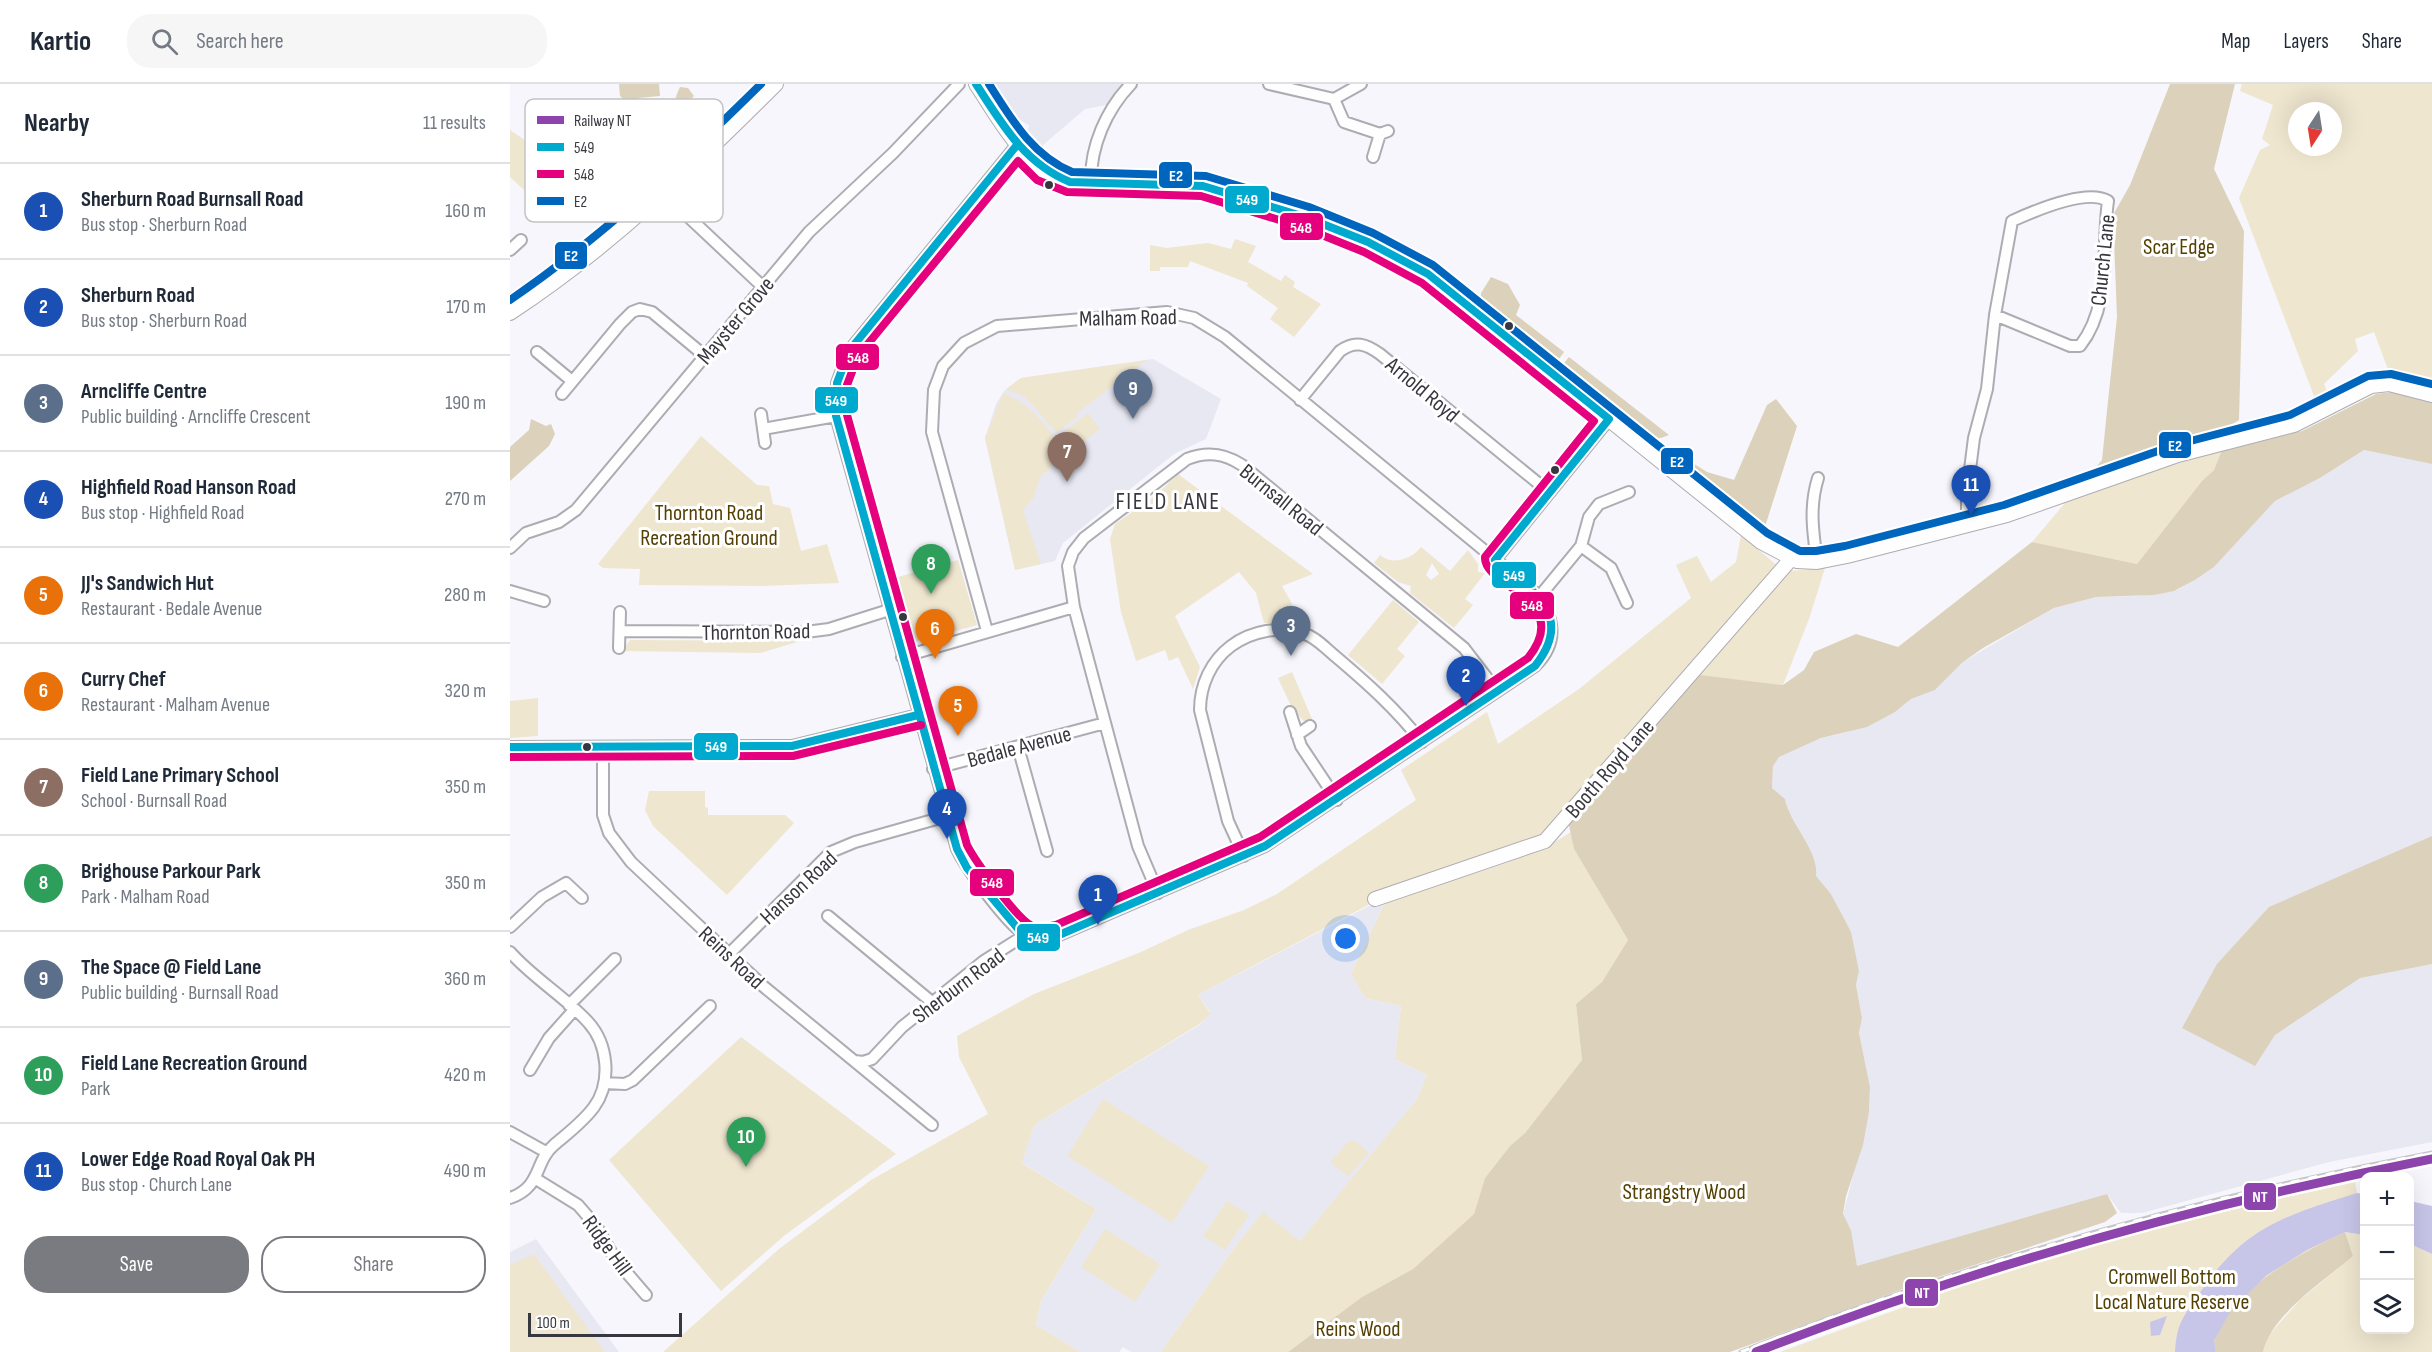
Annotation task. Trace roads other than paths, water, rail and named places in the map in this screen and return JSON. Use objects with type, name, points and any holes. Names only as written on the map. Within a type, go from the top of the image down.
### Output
[{"type":"street","points":[[723,135],[776,84]]},
{"type":"street","name":"Mayster Grove","points":[[510,548],[526,533],[559,522],[576,510],[809,232],[893,153],[958,84]]},
{"type":"street","points":[[976,84],[1017,145],[1035,164],[1055,177],[1070,182],[1203,186],[1305,217],[1368,242],[1428,274],[1761,542],[1791,559],[1817,562],[2007,515],[2178,455],[2294,425],[2371,386],[2390,384],[2432,395]]},
{"type":"street","points":[[1091,183],[1096,149],[1108,114],[1131,84]]},
{"type":"street","points":[[1269,84],[1334,99],[1361,84]]},
{"type":"street","points":[[1334,99],[1344,122],[1384,132],[1373,157]]},
{"type":"street","points":[[1017,145],[849,351],[837,383],[836,416],[947,816],[967,868],[1025,935]]},
{"type":"street","name":"Church Lane","points":[[1966,525],[1967,493],[1974,438],[1987,389],[1995,315],[2012,220],[2088,197],[2108,201],[2100,306],[2090,333],[2080,346],[2070,346],[1995,315]]},
{"type":"street","points":[[510,314],[628,222]]},
{"type":"street","points":[[698,222],[764,287]]},
{"type":"street","points":[[510,250],[521,240]]},
{"type":"street","points":[[562,394],[620,324],[632,312],[640,309],[652,312],[705,356]]},
{"type":"street","name":"Malham Road","points":[[987,631],[931,422],[937,378],[951,355],[964,343],[985,330],[1006,324],[1150,312],[1181,314],[1209,325],[1539,597]]},
{"type":"street","name":"Arnold Royd","points":[[1300,400],[1340,351],[1348,345],[1364,345],[1380,354],[1549,492]]},
{"type":"street","points":[[537,352],[572,381]]},
{"type":"street","points":[[761,414],[765,443]]},
{"type":"street","points":[[763,429],[836,416]]},
{"type":"street","points":[[1495,560],[1609,419]]},
{"type":"street","name":"Burnsall Road","points":[[1158,893],[1138,846],[1074,607],[1068,566],[1073,552],[1084,538],[1187,459],[1201,453],[1231,457],[1279,493],[1464,648],[1497,691]]},
{"type":"street","points":[[1817,562],[1811,520],[1812,498],[1818,478]]},
{"type":"street","points":[[1539,597],[1581,546],[1589,517],[1599,504],[1629,492]]},
{"type":"street","points":[[1581,546],[1611,568],[1627,603]]},
{"type":"street","name":"Booth Royd Lane","points":[[1375,899],[1545,842],[1791,559]]},
{"type":"street","points":[[510,591],[544,601]]},
{"type":"street","name":"Sherburn Road","points":[[853,1060],[863,1062],[872,1059],[894,1034],[984,961],[1025,935],[1041,938],[1059,935],[1244,856],[1282,836],[1535,666],[1548,649],[1552,621],[1539,597]]},
{"type":"street","points":[[902,657],[1074,607]]},
{"type":"street","name":"Thornton Road","points":[[620,631],[806,633],[829,629],[889,610]]},
{"type":"street","points":[[619,648],[620,612]]},
{"type":"street","points":[[1244,856],[1228,821],[1200,710],[1201,691],[1206,679],[1219,658],[1236,643],[1270,630],[1296,631],[1314,638],[1393,706],[1422,742]]},
{"type":"street","points":[[1290,712],[1301,746],[1336,800]]},
{"type":"street","points":[[510,747],[792,746],[918,715]]},
{"type":"street","name":"Bedale Avenue","points":[[933,769],[1105,723]]},
{"type":"street","points":[[1297,735],[1310,726]]},
{"type":"street","name":"Reins Road","points":[[603,747],[602,807],[609,833],[631,862],[728,955],[932,1125]]},
{"type":"street","points":[[1018,747],[1047,851]]},
{"type":"street","name":"Hanson Road","points":[[728,955],[831,852],[855,842],[947,816]]},
{"type":"street","points":[[510,927],[542,897],[566,883],[582,898]]},
{"type":"street","points":[[828,916],[933,1003]]},
{"type":"street","points":[[510,952],[537,980],[588,1022],[602,1045],[605,1061],[604,1083],[595,1105],[585,1118],[546,1152],[536,1179],[524,1191],[510,1198]]},
{"type":"street","points":[[530,1070],[549,1038],[572,1007],[615,959]]},
{"type":"street","points":[[604,1083],[625,1084],[633,1080],[710,1006]]},
{"type":"street","points":[[510,1132],[546,1152]]},
{"type":"street","name":"Ridge Hill","points":[[536,1179],[578,1204],[597,1227],[615,1259],[646,1295]]},
{"type":"water","points":[[2360,1193],[2360,1234],[2345,1232],[2307,1250],[2267,1275],[2231,1310],[2214,1341],[2216,1352],[2175,1352],[2177,1334],[2185,1315],[2216,1271],[2232,1253],[2268,1227],[2308,1209]]},
{"type":"water","points":[[2414,1202],[2432,1206],[2432,1254],[2414,1246]]},
{"type":"water","points":[[2167,1316],[2160,1335],[2151,1336],[2150,1322]]},
{"type":"railway","points":[[1741,1352],[1910,1290],[2082,1236],[2256,1191],[2432,1153]]},
{"type":"rail line","name":"NT","points":[[1756,1352],[1838,1321],[2005,1265],[2175,1217],[2432,1159]]},
{"type":"place","name":"The Space @ Field Lane","points":[[1133,419]]},
{"type":"place","name":"Field Lane Primary School","points":[[1067,482]]},
{"type":"place","name":"Lower Edge Road Royal Oak PH","points":[[1971,515]]},
{"type":"place","name":"Brighouse Parkour Park","points":[[931,594]]},
{"type":"place","name":"Arncliffe Centre","points":[[1291,656]]},
{"type":"place","name":"Curry Chef","points":[[935,659]]},
{"type":"place","name":"Sherburn Road","points":[[1466,706]]},
{"type":"place","name":"JJ's Sandwich Hut","points":[[958,736]]},
{"type":"place","name":"Highfield Road Hanson Road","points":[[947,839]]},
{"type":"place","name":"Sherburn Road Burnsall Road","points":[[1098,925]]},
{"type":"place","name":"Field Lane Recreation Ground","points":[[746,1167]]},
{"type":"district","name":"FIELD LANE","points":[[1168,501]]},
{"type":"park label","name":"Scar Edge","points":[[2179,246]]},
{"type":"park label","name":"Thornton Road Recreation Ground","points":[[709,524]]},
{"type":"park label","name":"Strangstry Wood","points":[[1684,1191]]},
{"type":"park label","name":"Cromwell Bottom Local Nature Reserve","points":[[2172,1288]]},
{"type":"park label","name":"Reins Wood","points":[[1358,1328]]}]
